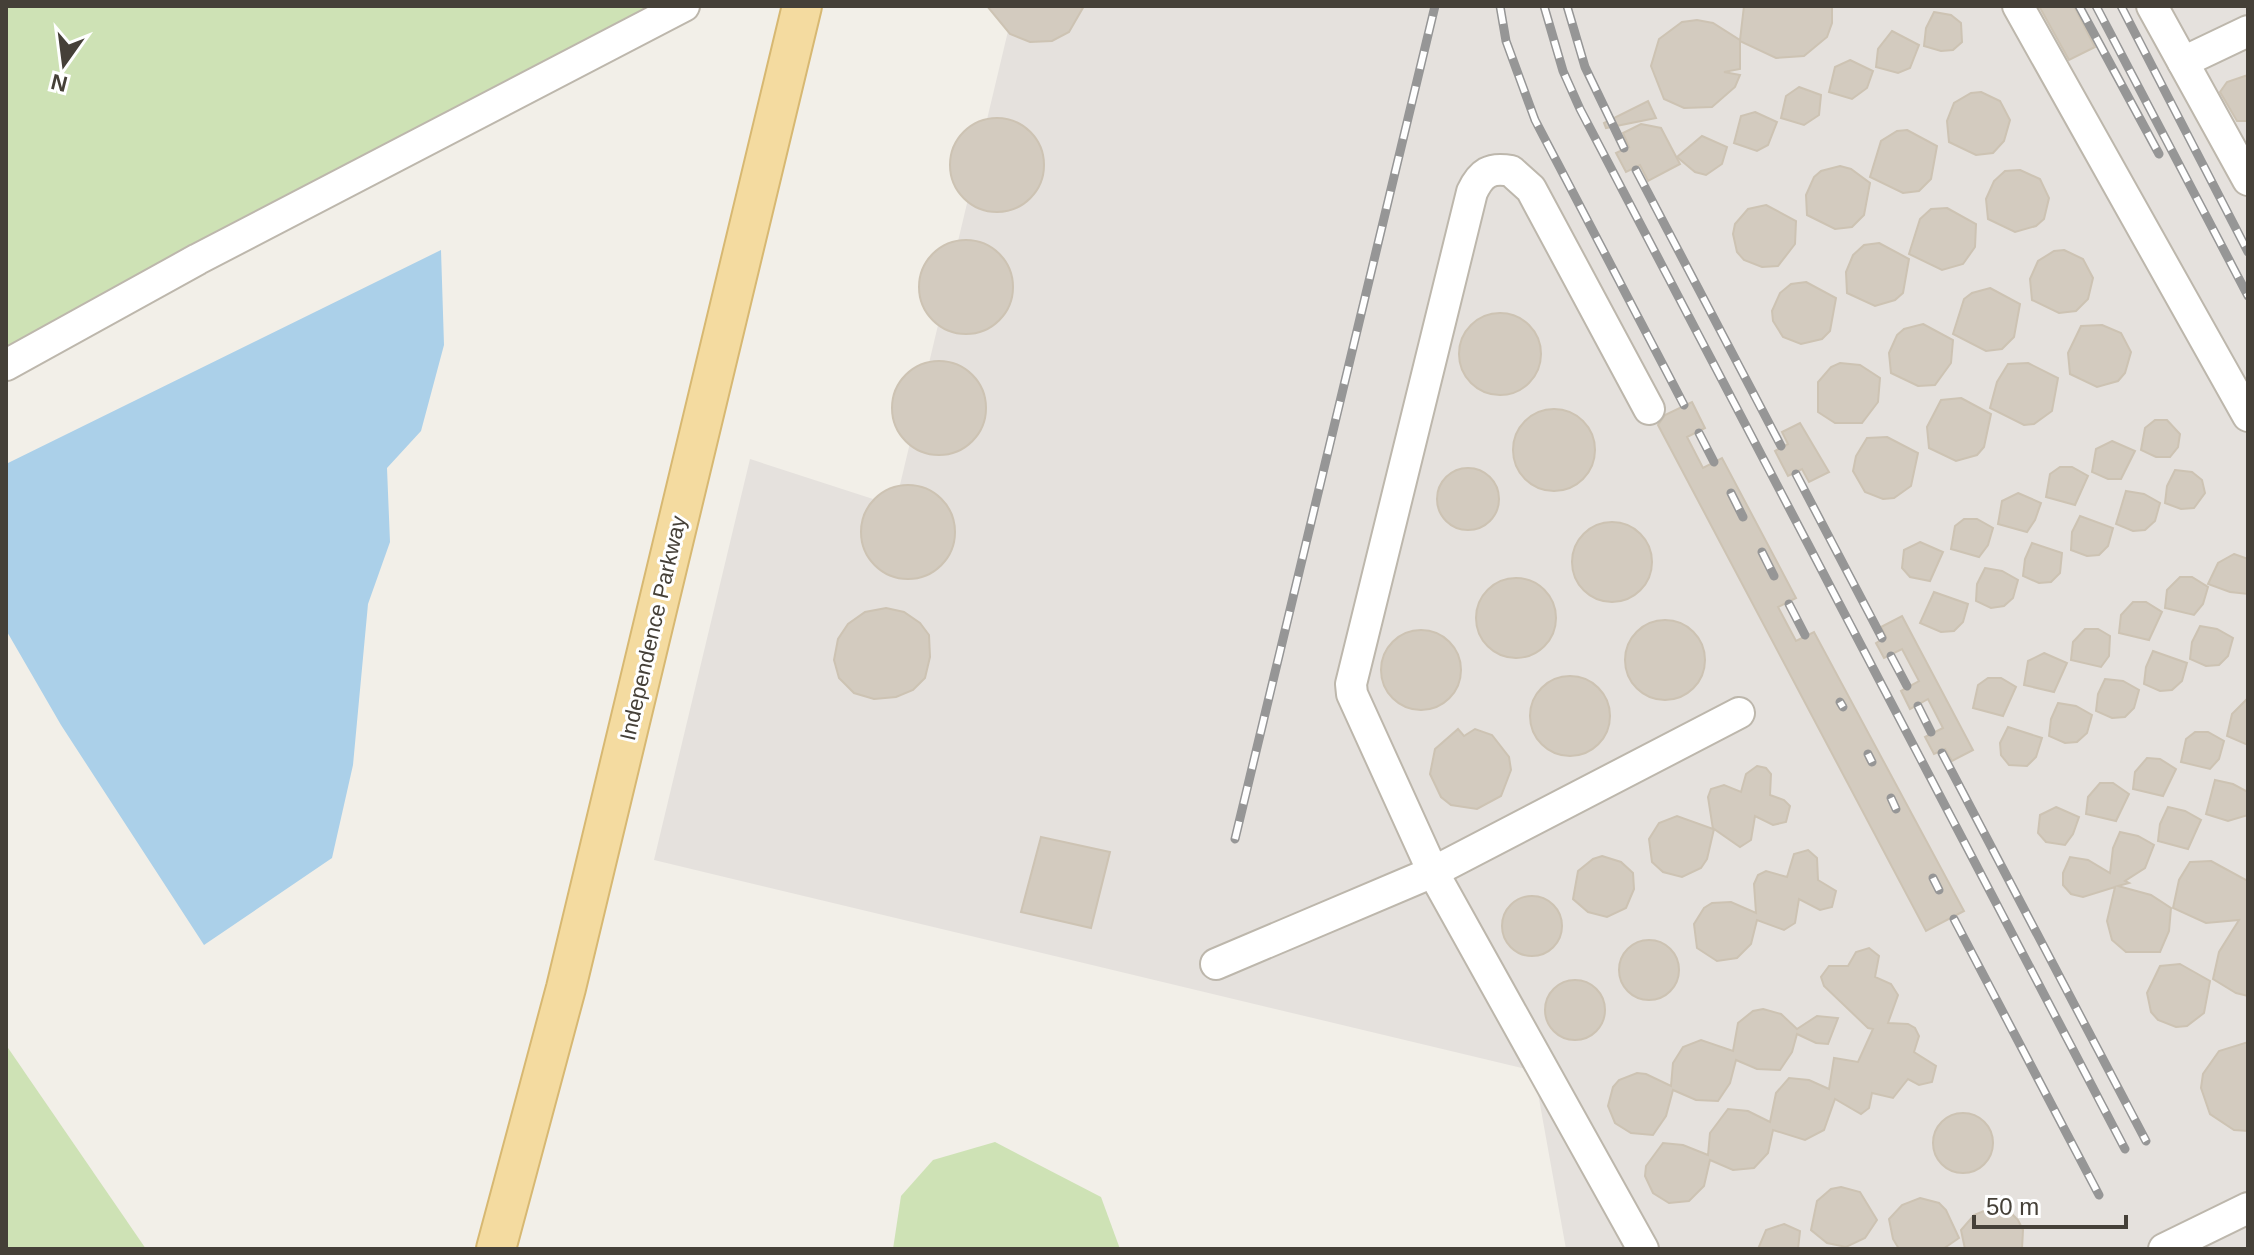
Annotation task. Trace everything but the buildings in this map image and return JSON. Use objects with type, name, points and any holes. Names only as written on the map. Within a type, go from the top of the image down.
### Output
[{"type":"main road","name":"Independence Parkway","points":[[496,1249],[566,988],[802,6]]},
{"type":"street","points":[[6,365],[198,259],[684,6]]},
{"type":"street","points":[[2018,6],[2248,416]]},
{"type":"street","points":[[2152,6],[2248,180]]},
{"type":"street","points":[[2183,62],[2248,31]]},
{"type":"street","points":[[1643,1249],[1433,872],[1352,694],[1351,684],[1472,192],[1487,171],[1498,168],[1511,171],[1531,189],[1649,409]]},
{"type":"street","points":[[1216,964],[1433,872],[1739,713]]},
{"type":"street","points":[[2164,1249],[2201,1241],[2248,1208]]},
{"type":"shaded area","points":[[1014,6],[2248,6],[2248,1249],[1566,1249],[1534,1071],[654,860],[750,459],[873,499],[892,488],[899,489]]},
{"type":"green space","points":[[6,6],[659,6],[6,350]]},
{"type":"green space","points":[[6,1045],[146,1249],[6,1249]]},
{"type":"green space","points":[[995,1142],[1101,1197],[1120,1249],[893,1249],[901,1196],[933,1160]]},
{"type":"water","points":[[441,250],[444,345],[421,431],[387,468],[390,542],[368,604],[353,765],[332,858],[204,945],[61,725],[6,630],[6,464]]},
{"type":"railway","points":[[1235,839],[1435,6]]},
{"type":"railway","points":[[1500,6],[1506,41],[1535,120],[1684,405]]},
{"type":"railway","points":[[1544,6],[1563,71],[1580,109],[2125,1149]]},
{"type":"railway","points":[[1567,6],[1585,67],[1624,148]]},
{"type":"railway","points":[[2079,6],[2159,154]]},
{"type":"railway","points":[[2096,6],[2248,296]]},
{"type":"railway","points":[[2121,6],[2248,252]]},
{"type":"railway","points":[[1636,170],[1781,446]]},
{"type":"railway","points":[[1699,433],[1714,462]]},
{"type":"railway","points":[[1796,474],[1882,638]]},
{"type":"railway","points":[[1731,493],[1743,517]]},
{"type":"railway","points":[[1762,552],[1774,576]]},
{"type":"railway","points":[[1789,604],[1805,635]]},
{"type":"railway","points":[[1891,656],[1907,686]]},
{"type":"railway","points":[[1840,702],[1843,707]]},
{"type":"railway","points":[[1918,706],[1931,732]]},
{"type":"railway","points":[[1942,753],[2146,1141]]},
{"type":"railway","points":[[1868,754],[1872,762]]},
{"type":"railway","points":[[1891,798],[1896,809]]},
{"type":"railway","points":[[1933,878],[1939,890]]},
{"type":"railway","points":[[1954,919],[2099,1195]]}]
